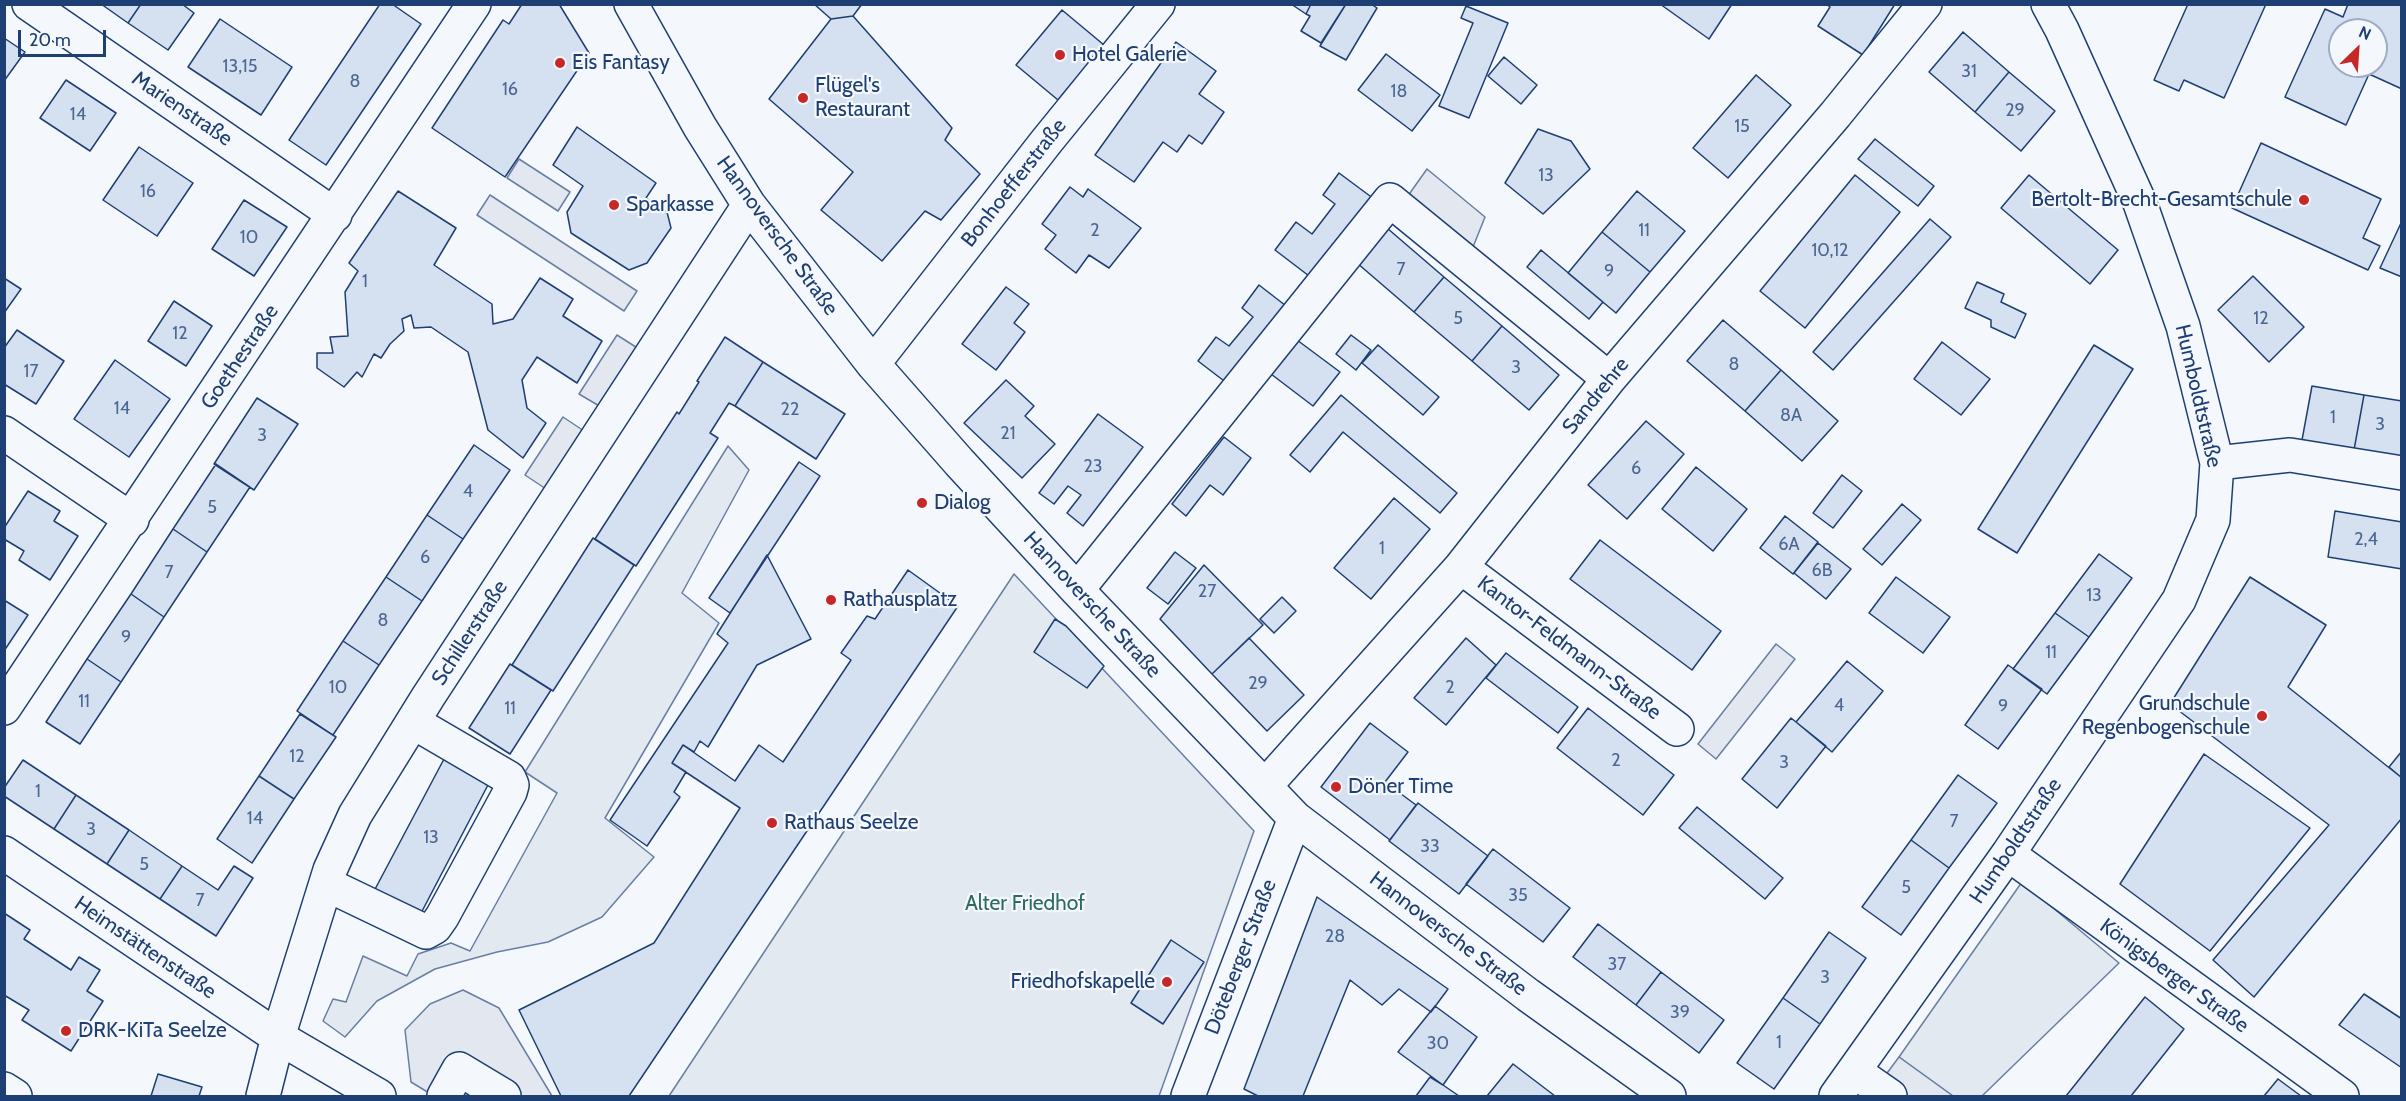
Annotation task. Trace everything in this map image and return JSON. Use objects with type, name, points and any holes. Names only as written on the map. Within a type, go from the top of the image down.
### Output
[{"type":"street","name":"Marienstraße","points":[[29,4],[335,215]]},
{"type":"street","name":"Goethestraße","points":[[4,708],[132,520],[474,4]]},
{"type":"street","name":"Hannoversche Straße","points":[[632,4],[700,127],[749,205],[873,364],[959,462],[1077,590],[1295,818],[1528,995],[1669,1096]]},
{"type":"street","name":"Bonhoefferstraße","points":[[873,364],[1046,142],[1158,4]]},
{"type":"street","name":"Sandrehre","points":[[1265,786],[1461,567],[1609,379],[1835,115],[1925,4]]},
{"type":"street","name":"Humboldtstraße","points":[[1845,1084],[2008,854],[2179,600],[2213,520],[2217,463],[2183,326],[2140,203],[2048,4]]},
{"type":"street","points":[[1077,590],[1390,200],[1609,379]]},
{"type":"street","name":"Schillerstraße","points":[[262,1096],[326,884],[355,815],[412,722],[749,205]]},
{"type":"street","points":[[4,433],[132,520]]},
{"type":"street","points":[[2217,463],[2290,455],[2402,473]]},
{"type":"street","name":"Kantor-Feldmann-Straße","points":[[1461,567],[1677,729]]},
{"type":"street","points":[[326,884],[426,932],[435,927],[442,917],[510,792],[512,785],[509,778],[412,722]]},
{"type":"street","name":"Döteberger Straße","points":[[1188,1096],[1295,818]]},
{"type":"street","name":"Heimstättenstraße","points":[[4,853],[278,1037],[379,1096]]},
{"type":"street","name":"Königsberger Straße","points":[[2008,854],[2342,1096]]},
{"type":"street","points":[[444,1096],[459,1069],[504,1096]]},
{"type":"street","points":[[1845,1084],[1890,1096]]},
{"type":"street","points":[[4,1089],[15,1096]]},
{"type":"green space","points":[[728,446],[749,470],[682,593],[719,623],[605,818],[654,857],[602,917],[548,942],[497,952],[435,969],[377,1001],[345,1037],[323,1021],[333,999],[346,1002],[363,956],[407,976],[418,954],[451,943],[470,951],[557,793],[525,772]]},
{"type":"green space","name":"Alter Friedhof","points":[[1014,574],[1254,831],[1159,1096],[669,1096]]},
{"type":"green space","points":[[2022,882],[2119,963],[1982,1096],[1953,1096],[1899,1057]]},
{"type":"shaded area","points":[[519,159],[570,192],[558,211],[507,178]]},
{"type":"shaded area","points":[[1427,169],[1485,217],[1471,252],[1405,200]]},
{"type":"shaded area","points":[[490,195],[637,291],[624,311],[477,215]]},
{"type":"shaded area","points":[[617,335],[639,349],[601,407],[579,394]]},
{"type":"shaded area","points":[[563,417],[584,431],[546,489],[525,475]]},
{"type":"shaded area","points":[[1776,644],[1795,659],[1716,759],[1698,744]]},
{"type":"shaded area","points":[[463,990],[499,1008],[552,1096],[434,1096],[411,1082],[405,1030],[430,1004]]},
{"type":"shaded area","points":[[1899,1057],[1953,1096],[1870,1096]]},
{"type":"building","points":[[101,4],[141,4],[128,23]]},
{"type":"building","points":[[141,4],[182,4],[194,13],[168,50],[128,23]]},
{"type":"building","points":[[380,4],[392,4],[421,24],[326,165],[289,140]]},
{"type":"building","points":[[522,4],[559,4],[589,53],[505,177],[432,128],[503,20],[509,24]]},
{"type":"building","points":[[814,4],[862,4],[853,16],[831,19]]},
{"type":"building","points":[[1291,4],[1311,4],[1306,14]]},
{"type":"building","points":[[1311,4],[1346,4],[1321,43],[1301,31],[1310,16],[1306,14]]},
{"type":"building","points":[[1346,4],[1371,4],[1377,8],[1346,60],[1320,46]]},
{"type":"building","points":[[1660,4],[1732,4],[1709,39]]},
{"type":"building","points":[[1826,4],[1895,4],[1863,55],[1818,26],[1830,7]]},
{"type":"building","points":[[2188,4],[2266,4],[2224,98],[2184,80],[2179,91],[2154,80]]},
{"type":"building","points":[[2348,4],[2402,4],[2402,89],[2378,78],[2388,78],[2388,18],[2328,18],[2328,78],[2367,78],[2346,125],[2285,97],[2325,9],[2343,17]]},
{"type":"building","points":[[1466,6],[1508,23],[1469,118],[1439,106],[1473,23],[1461,18]]},
{"type":"building","name":"Hotel Galerie","points":[[1062,10],[1104,45],[1058,100],[1016,65]]},
{"type":"building","points":[[853,16],[952,128],[945,140],[980,174],[941,220],[925,211],[882,261],[821,210],[853,172],[769,99],[831,19]]},
{"type":"building","points":[[220,19],[292,67],[261,115],[188,67]]},
{"type":"building","points":[[1963,32],[2009,72],[1975,112],[1929,72]]},
{"type":"building","points":[[4,38],[25,52],[4,81]]},
{"type":"building","points":[[1176,42],[1216,71],[1199,94],[1224,112],[1202,144],[1189,135],[1177,152],[1163,142],[1134,182],[1095,155]]},
{"type":"building","points":[[1386,54],[1440,95],[1412,131],[1358,90]]},
{"type":"building","points":[[1504,57],[1537,85],[1521,104],[1488,76]]},
{"type":"building","points":[[2009,72],[2055,111],[2021,151],[1975,112]]},
{"type":"building","points":[[1756,75],[1791,105],[1728,178],[1693,148]]},
{"type":"building","points":[[66,80],[116,113],[90,151],[40,118]]},
{"type":"building","name":"Sparkasse","points":[[577,127],[656,183],[646,198],[667,212],[671,228],[647,263],[629,270],[571,233],[567,212],[583,186],[553,165]]},
{"type":"building","points":[[1538,129],[1571,141],[1590,169],[1543,214],[1505,183]]},
{"type":"building","points":[[1875,139],[1934,186],[1918,206],[1858,159]]},
{"type":"building","points":[[2261,143],[2381,199],[2363,238],[2380,246],[2368,270],[2232,208]]},
{"type":"building","points":[[139,147],[193,183],[157,236],[103,200]]},
{"type":"building","points":[[1339,173],[1374,199],[1313,279],[1275,250],[1296,222],[1312,234],[1335,204],[1323,195]]},
{"type":"building","points":[[1855,175],[1900,212],[1805,328],[1760,291]]},
{"type":"building","points":[[2029,175],[2118,250],[2090,284],[2001,208]]},
{"type":"building","points":[[1070,187],[1083,197],[1088,189],[1141,228],[1109,268],[1089,255],[1076,273],[1045,249],[1056,235],[1042,224]]},
{"type":"building","points":[[398,191],[456,228],[434,265],[492,304],[493,324],[513,319],[540,278],[573,299],[563,316],[602,341],[577,383],[537,357],[522,380],[527,408],[546,423],[523,458],[488,430],[468,352],[431,327],[414,328],[411,315],[402,319],[404,331],[390,344],[381,358],[374,354],[362,377],[357,372],[344,387],[317,368],[317,353],[333,353],[330,337],[348,336],[345,292],[358,271],[349,263]]},
{"type":"building","points":[[1637,191],[1685,231],[1650,272],[1602,232]]},
{"type":"building","points":[[244,200],[287,227],[254,276],[212,249]]},
{"type":"building","points":[[1930,219],[1951,237],[1833,370],[1813,352]]},
{"type":"building","points":[[2402,221],[2402,277],[2380,268]]},
{"type":"building","points":[[1387,228],[1444,277],[1414,312],[1357,263]]},
{"type":"building","points":[[1602,232],[1650,272],[1616,313],[1568,273]]},
{"type":"building","points":[[1541,250],[1603,302],[1589,319],[1527,267]]},
{"type":"building","points":[[2253,276],[2304,327],[2269,362],[2218,310]]},
{"type":"building","points":[[1444,277],[1502,326],[1472,361],[1414,312]]},
{"type":"building","points":[[4,278],[21,289],[4,313]]},
{"type":"building","points":[[1977,282],[2004,294],[2001,302],[2026,314],[2015,338],[1991,327],[1991,320],[1965,308]]},
{"type":"building","points":[[1259,285],[1290,309],[1232,387],[1198,361],[1216,337],[1229,346],[1253,317],[1242,308]]},
{"type":"building","points":[[1006,287],[1029,304],[1014,323],[1025,332],[996,370],[962,344]]},
{"type":"building","points":[[174,301],[212,326],[186,366],[148,341]]},
{"type":"building","points":[[1723,320],[1781,370],[1745,411],[1687,361]]},
{"type":"building","points":[[1502,326],[1559,375],[1529,410],[1472,361]]},
{"type":"building","points":[[17,330],[64,361],[36,404],[4,384],[4,348]]},
{"type":"building","points":[[1351,335],[1371,350],[1356,370],[1336,354]]},
{"type":"building","points":[[725,337],[763,362],[735,406],[729,403],[710,433],[718,438],[636,566],[595,539],[677,412],[679,414]]},
{"type":"building","points":[[1297,340],[1340,372],[1313,406],[1271,374]]},
{"type":"building","points":[[1942,342],[1990,379],[1961,415],[1914,379]]},
{"type":"building","points":[[1378,345],[1439,397],[1423,415],[1362,363]]},
{"type":"building","points":[[2094,345],[2133,369],[2017,553],[1978,529]]},
{"type":"building","points":[[115,360],[170,399],[129,457],[74,419]]},
{"type":"building","points":[[763,362],[845,414],[816,459],[735,406]]},
{"type":"building","points":[[1781,370],[1838,421],[1802,461],[1745,411]]},
{"type":"building","points":[[1006,380],[1034,406],[1025,416],[1055,444],[1022,478],[964,423]]},
{"type":"building","points":[[2312,386],[2364,395],[2354,450],[2302,440]]},
{"type":"building","points":[[1341,395],[1457,493],[1440,513],[1343,432],[1310,472],[1290,455]]},
{"type":"building","points":[[2364,395],[2402,401],[2402,458],[2354,450]]},
{"type":"building","points":[[257,398],[298,424],[254,490],[214,464]]},
{"type":"building","points":[[1098,414],[1143,447],[1083,526],[1067,513],[1081,495],[1068,486],[1054,504],[1039,493]]},
{"type":"building","points":[[1646,421],[1684,454],[1627,519],[1588,485]]},
{"type":"building","points":[[1224,437],[1251,458],[1223,495],[1210,485],[1186,516],[1172,504]]},
{"type":"building","points":[[474,445],[510,470],[463,539],[427,515]]},
{"type":"building","points":[[799,462],[820,476],[730,613],[709,598]]},
{"type":"building","points":[[216,464],[250,487],[207,552],[173,529]]},
{"type":"building","points":[[1696,467],[1747,509],[1713,551],[1662,509]]},
{"type":"building","points":[[1842,475],[1862,491],[1833,528],[1813,513]]},
{"type":"building","points":[[28,491],[60,511],[54,521],[78,536],[50,580],[19,560],[24,551],[4,539],[4,528]]},
{"type":"building","points":[[1394,498],[1430,529],[1371,599],[1334,568]]},
{"type":"building","points":[[1902,504],[1921,520],[1882,565],[1863,549]]},
{"type":"building","points":[[2335,511],[2402,522],[2402,569],[2328,557]]},
{"type":"building","points":[[427,515],[463,539],[422,601],[386,577]]},
{"type":"building","points":[[1785,516],[1818,542],[1793,574],[1760,548]]},
{"type":"building","points":[[173,529],[207,552],[164,617],[131,594]]},
{"type":"building","points":[[593,538],[634,565],[553,691],[512,665]]},
{"type":"building","points":[[1600,540],[1721,631],[1692,670],[1570,579]]},
{"type":"building","points":[[1818,543],[1851,569],[1826,599],[1794,573]]},
{"type":"building","points":[[1175,552],[1196,568],[1168,604],[1147,588]]},
{"type":"building","points":[[2099,554],[2132,578],[2089,637],[2055,613]]},
{"type":"building","points":[[767,555],[811,639],[757,665],[708,747],[700,741],[694,752],[683,745],[672,763],[686,772],[674,792],[680,797],[647,846],[610,820],[728,643],[717,634]]},
{"type":"building","points":[[1204,565],[1263,625],[1212,674],[1160,619]]},
{"type":"building","name":"Rathaus Seelze","points":[[908,570],[958,606],[629,1096],[561,1096],[519,1010],[654,943],[740,808],[672,763],[683,745],[735,781],[759,745],[783,762],[851,660],[841,653],[867,616],[875,619]]},
{"type":"building","points":[[386,577],[422,601],[379,665],[343,641]]},
{"type":"building","points":[[1896,577],[1950,617],[1923,653],[1869,613]]},
{"type":"building","points":[[2250,577],[2326,625],[2288,687],[2402,778],[2402,818],[2254,997],[2213,960],[2329,825],[2170,704]]},
{"type":"building","points":[[131,594],[164,617],[121,682],[87,659]]},
{"type":"building","points":[[1282,597],[1296,611],[1274,633],[1260,619]]},
{"type":"building","points":[[4,600],[28,615],[4,651]]},
{"type":"building","points":[[2055,613],[2089,637],[2047,694],[2013,669]]},
{"type":"building","points":[[1055,619],[1066,626],[1104,666],[1087,688],[1034,652]]},
{"type":"building","points":[[1249,638],[1304,695],[1267,731],[1212,674]]},
{"type":"building","points":[[1466,638],[1496,665],[1446,725],[1414,698]]},
{"type":"building","points":[[343,641],[379,665],[333,735],[297,711]]},
{"type":"building","points":[[1506,653],[1578,707],[1558,733],[1486,678]]},
{"type":"building","points":[[87,659],[121,682],[80,744],[46,722]]},
{"type":"building","points":[[1847,661],[1883,691],[1832,752],[1796,722]]},
{"type":"building","points":[[510,664],[551,690],[510,754],[469,728]]},
{"type":"building","points":[[2008,665],[2042,689],[1998,749],[1965,725]]},
{"type":"building","points":[[1588,708],[1674,775],[1643,815],[1557,748]]},
{"type":"building","points":[[300,714],[336,737],[294,799],[259,776]]},
{"type":"building","points":[[1791,718],[1826,746],[1777,808],[1742,779]]},
{"type":"building","points":[[1370,723],[1408,752],[1385,782],[1416,805],[1390,840],[1321,787]]},
{"type":"building","points":[[2402,751],[2402,778],[2389,767]]},
{"type":"building","points":[[2204,754],[2310,828],[2210,951],[2120,884]]},
{"type":"building","points":[[444,759],[489,783],[419,917],[373,893]]},
{"type":"building","points":[[23,760],[76,795],[54,829],[4,796],[4,788]]},
{"type":"building","points":[[1958,775],[1997,803],[1949,868],[1911,840]]},
{"type":"building","points":[[259,776],[294,799],[252,863],[217,839]]},
{"type":"building","points":[[76,795],[129,830],[107,864],[54,829]]},
{"type":"building","points":[[1418,803],[1488,856],[1459,894],[1389,841]]},
{"type":"building","points":[[1697,807],[1783,878],[1765,899],[1679,828]]},
{"type":"building","points":[[129,830],[182,866],[160,899],[107,864]]},
{"type":"building","points":[[1911,840],[1949,868],[1901,935],[1862,907]]},
{"type":"building","points":[[1493,849],[1570,908],[1543,942],[1466,884]]},
{"type":"building","points":[[182,866],[218,890],[234,866],[253,878],[216,936],[160,899]]},
{"type":"building","points":[[1317,897],[1448,989],[1431,1012],[1399,989],[1382,1005],[1350,980],[1303,1096],[1258,1096],[1244,1089]]},
{"type":"building","points":[[4,913],[30,930],[24,939],[71,970],[79,957],[100,970],[87,991],[103,1001],[71,1051],[22,1020],[29,1010],[4,995]]},
{"type":"building","points":[[1598,924],[1661,972],[1636,1005],[1573,957]]},
{"type":"building","points":[[1829,932],[1866,958],[1820,1024],[1783,998]]},
{"type":"building","name":"Friedhofskapelle","points":[[1171,940],[1204,962],[1163,1024],[1131,1003]]},
{"type":"building","points":[[1661,972],[1724,1020],[1699,1053],[1636,1005]]},
{"type":"building","points":[[2364,994],[2402,1019],[2402,1068],[2339,1025]]},
{"type":"building","points":[[2145,997],[2184,1029],[2131,1096],[2066,1096]]},
{"type":"building","points":[[1783,998],[1820,1024],[1774,1089],[1737,1063]]},
{"type":"building","points":[[1435,1006],[1477,1037],[1443,1085],[1398,1052]]},
{"type":"building","points":[[1513,1064],[1555,1096],[1487,1096]]},
{"type":"building","points":[[158,1074],[202,1087],[199,1096],[151,1096]]},
{"type":"building","points":[[1430,1077],[1443,1085],[1459,1096],[1416,1096]]},
{"type":"building","points":[[2278,1079],[2301,1096],[2264,1096]]},
{"type":"place","name":"Hotel Galerie","points":[[1060,55]]},
{"type":"place","name":"Eis Fantasy","points":[[560,63]]},
{"type":"place","name":"Flügel's Restaurant","points":[[803,98]]},
{"type":"place","name":"Bertolt-Brecht-Gesamtschule","points":[[2304,200]]},
{"type":"place","name":"Sparkasse","points":[[614,205]]},
{"type":"place","name":"Dialog","points":[[922,503]]},
{"type":"place","name":"Rathausplatz","points":[[831,600]]},
{"type":"place","name":"Grundschule Regenbogenschule","points":[[2262,716]]},
{"type":"place","name":"Döner Time","points":[[1336,787]]},
{"type":"place","name":"Rathaus Seelze","points":[[772,823]]},
{"type":"place","name":"Friedhofskapelle","points":[[1167,982]]},
{"type":"place","name":"DRK-KiTa Seelze","points":[[66,1031]]}]
